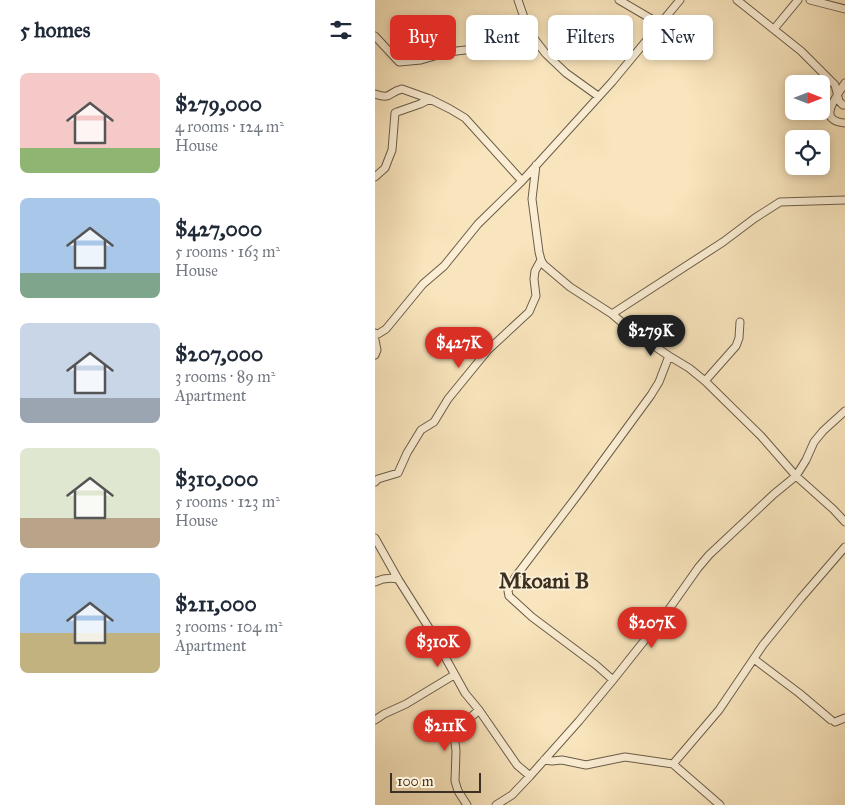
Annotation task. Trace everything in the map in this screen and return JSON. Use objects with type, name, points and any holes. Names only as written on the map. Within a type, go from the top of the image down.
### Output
[{"type":"street","points":[[518,0],[523,15]]},
{"type":"street","points":[[619,0],[645,15]]},
{"type":"street","points":[[668,15],[681,0]]},
{"type":"street","points":[[737,0],[801,51],[835,85],[839,101],[845,105]]},
{"type":"street","points":[[774,29],[798,0]]},
{"type":"street","points":[[810,0],[845,9]]},
{"type":"street","points":[[375,36],[399,62],[421,60],[448,52],[466,50]]},
{"type":"street","points":[[538,44],[546,54],[567,73],[599,96]]},
{"type":"street","points":[[375,355],[377,350],[376,337],[386,329],[423,284],[444,266],[478,224],[522,181],[643,44]]},
{"type":"street","points":[[845,83],[829,110],[831,119],[845,123]]},
{"type":"street","points":[[375,94],[383,97],[402,89],[450,108],[465,118],[522,181]]},
{"type":"street","points":[[375,177],[385,168],[392,150],[395,113],[430,99]]},
{"type":"street","points":[[536,165],[532,199],[539,252],[544,265],[570,287],[612,314],[632,331],[689,368],[705,381],[761,436],[796,476],[845,522]]},
{"type":"street","points":[[612,314],[723,242],[780,202],[845,200]]},
{"type":"street","points":[[375,482],[398,473],[421,430],[434,422],[448,399],[488,350],[529,312],[536,296],[535,271],[541,260]]},
{"type":"street","points":[[705,381],[736,346],[739,338],[740,322]]},
{"type":"street","points":[[613,680],[532,617],[509,596],[509,591],[517,576],[651,395],[659,382],[669,356]]},
{"type":"street","points":[[496,805],[512,795],[579,721],[667,612],[709,555],[796,476],[814,442],[845,411]]},
{"type":"street","points":[[375,538],[429,628],[465,693],[517,765],[530,776]]},
{"type":"street","points":[[673,764],[719,710],[763,645],[845,547]]},
{"type":"street","points":[[375,582],[390,577],[398,579]]},
{"type":"street","points":[[754,660],[833,721],[845,718]]},
{"type":"street","points":[[375,720],[455,675]]},
{"type":"street","points":[[467,805],[458,791],[455,781],[456,751],[454,734],[479,710]]},
{"type":"street","points":[[544,760],[562,760],[586,764],[625,757],[673,764],[721,805]]},
{"type":"district","name":"Mkoani B","points":[[544,580]]}]
